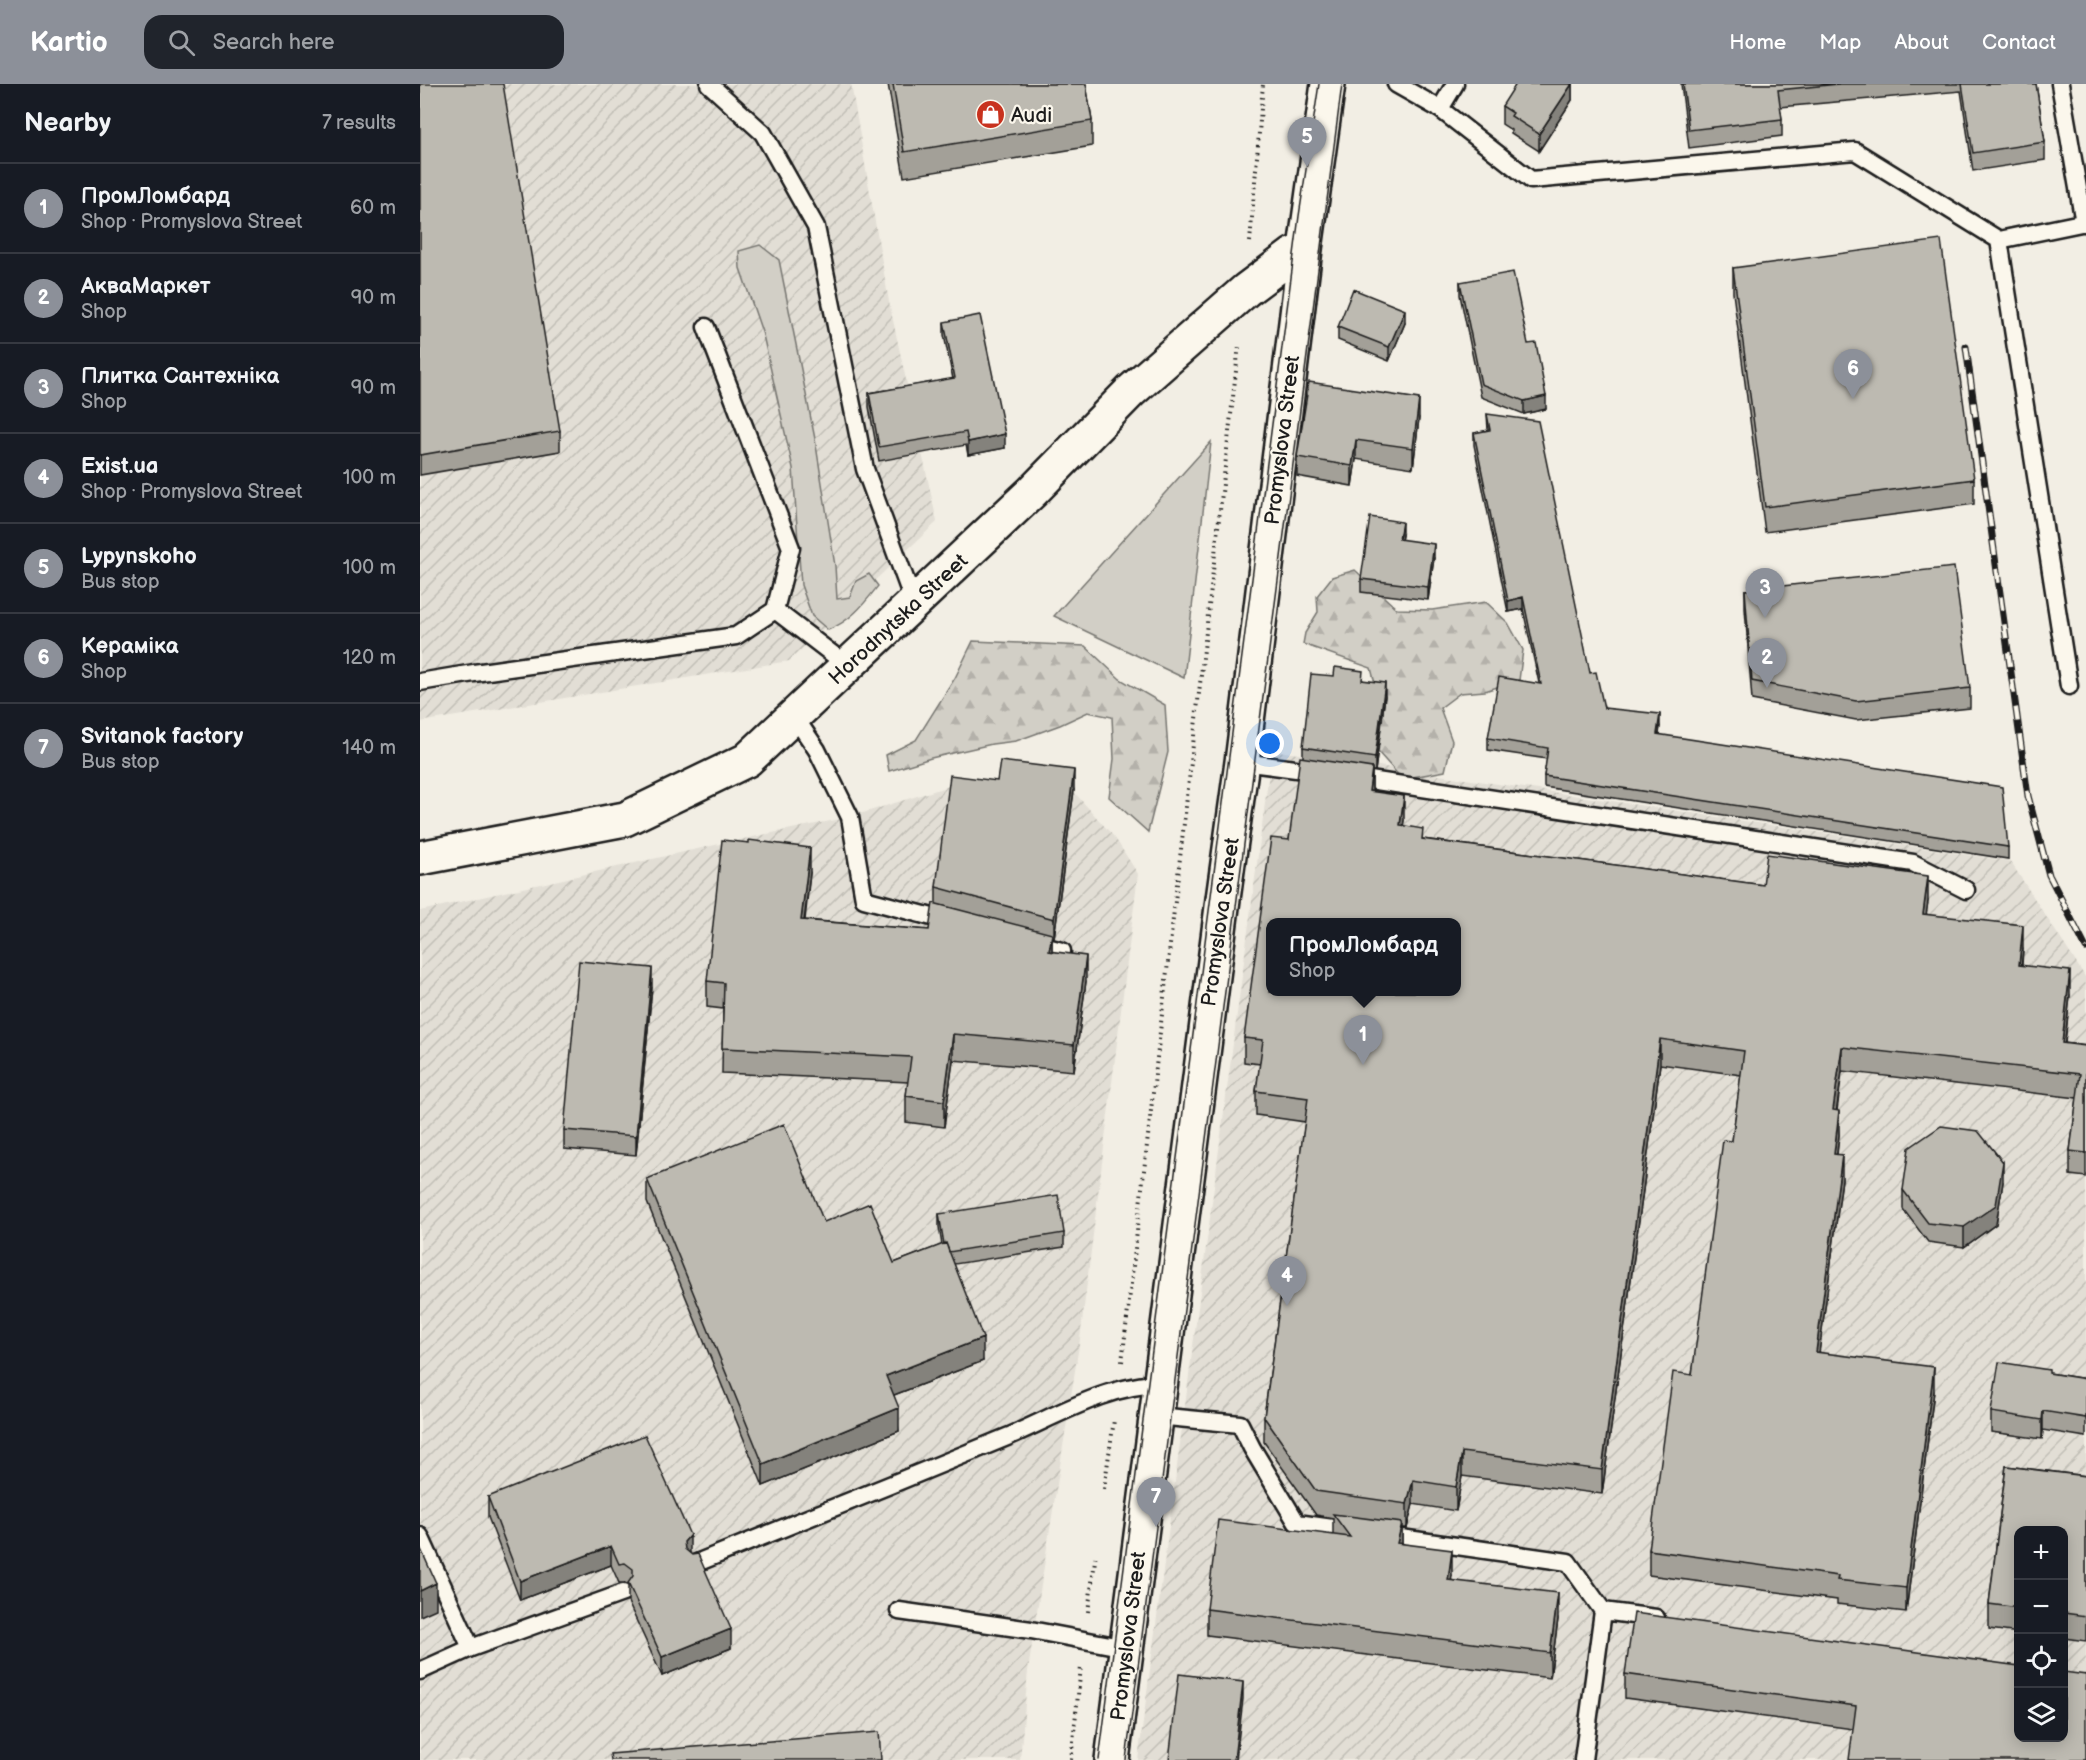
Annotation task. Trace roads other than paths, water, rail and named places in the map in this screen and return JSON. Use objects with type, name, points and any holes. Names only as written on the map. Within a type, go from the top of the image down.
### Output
[{"type":"main road","name":"Promyslova Street","points":[[1112,1760],[1328,84]]},
{"type":"main road","name":"Horodnytska Street","points":[[420,858],[625,819],[747,760],[1032,492],[1131,391],[1246,291],[1294,254],[1305,249]]},
{"type":"lane","points":[[709,84],[763,133],[816,227],[865,469],[914,603]]},
{"type":"lane","points":[[1396,84],[1440,109],[1531,180],[1855,151],[1999,240],[2085,223],[2060,84]]},
{"type":"lane","points":[[1440,109],[1455,84]]},
{"type":"lane","points":[[1999,240],[2069,686]]},
{"type":"lane","points":[[420,682],[736,636],[775,610],[791,548],[706,327]]},
{"type":"lane","points":[[775,610],[848,666]]},
{"type":"lane","points":[[794,716],[817,750],[850,817],[864,899],[963,925]]},
{"type":"lane","points":[[1242,762],[1913,863],[1966,890]]},
{"type":"lane","points":[[1018,940],[1062,951]]},
{"type":"lane","points":[[694,1564],[1119,1389],[1161,1384]]},
{"type":"lane","points":[[1157,1416],[1240,1424],[1297,1523],[1568,1562],[1603,1611],[1583,1760]]},
{"type":"lane","points":[[420,1536],[471,1648]]},
{"type":"lane","points":[[420,1671],[471,1648],[623,1593]]},
{"type":"lane","points":[[899,1611],[1031,1630],[1126,1648]]},
{"type":"lane","points":[[1603,1611],[1674,1620]]},
{"type":"tram line","points":[[1099,1760],[1299,216],[1319,84]]},
{"type":"tram line","points":[[1126,1760],[1342,84]]},
{"type":"railway","points":[[1966,347],[2028,796],[2049,875],[2086,948]]},
{"type":"place","name":"Audi","points":[[990,115]]},
{"type":"place","name":"Lypynskoho","points":[[1307,167]]},
{"type":"place","name":"Кераміка","points":[[1853,399]]},
{"type":"place","name":"Плитка Сантехніка","points":[[1765,618]]},
{"type":"place","name":"АкваМаркет","points":[[1767,688]]},
{"type":"place","name":"ПромЛомбард","points":[[1363,1065]]},
{"type":"place","name":"Exist.ua","points":[[1287,1306]]},
{"type":"place","name":"Svitanok factory","points":[[1156,1527]]}]
